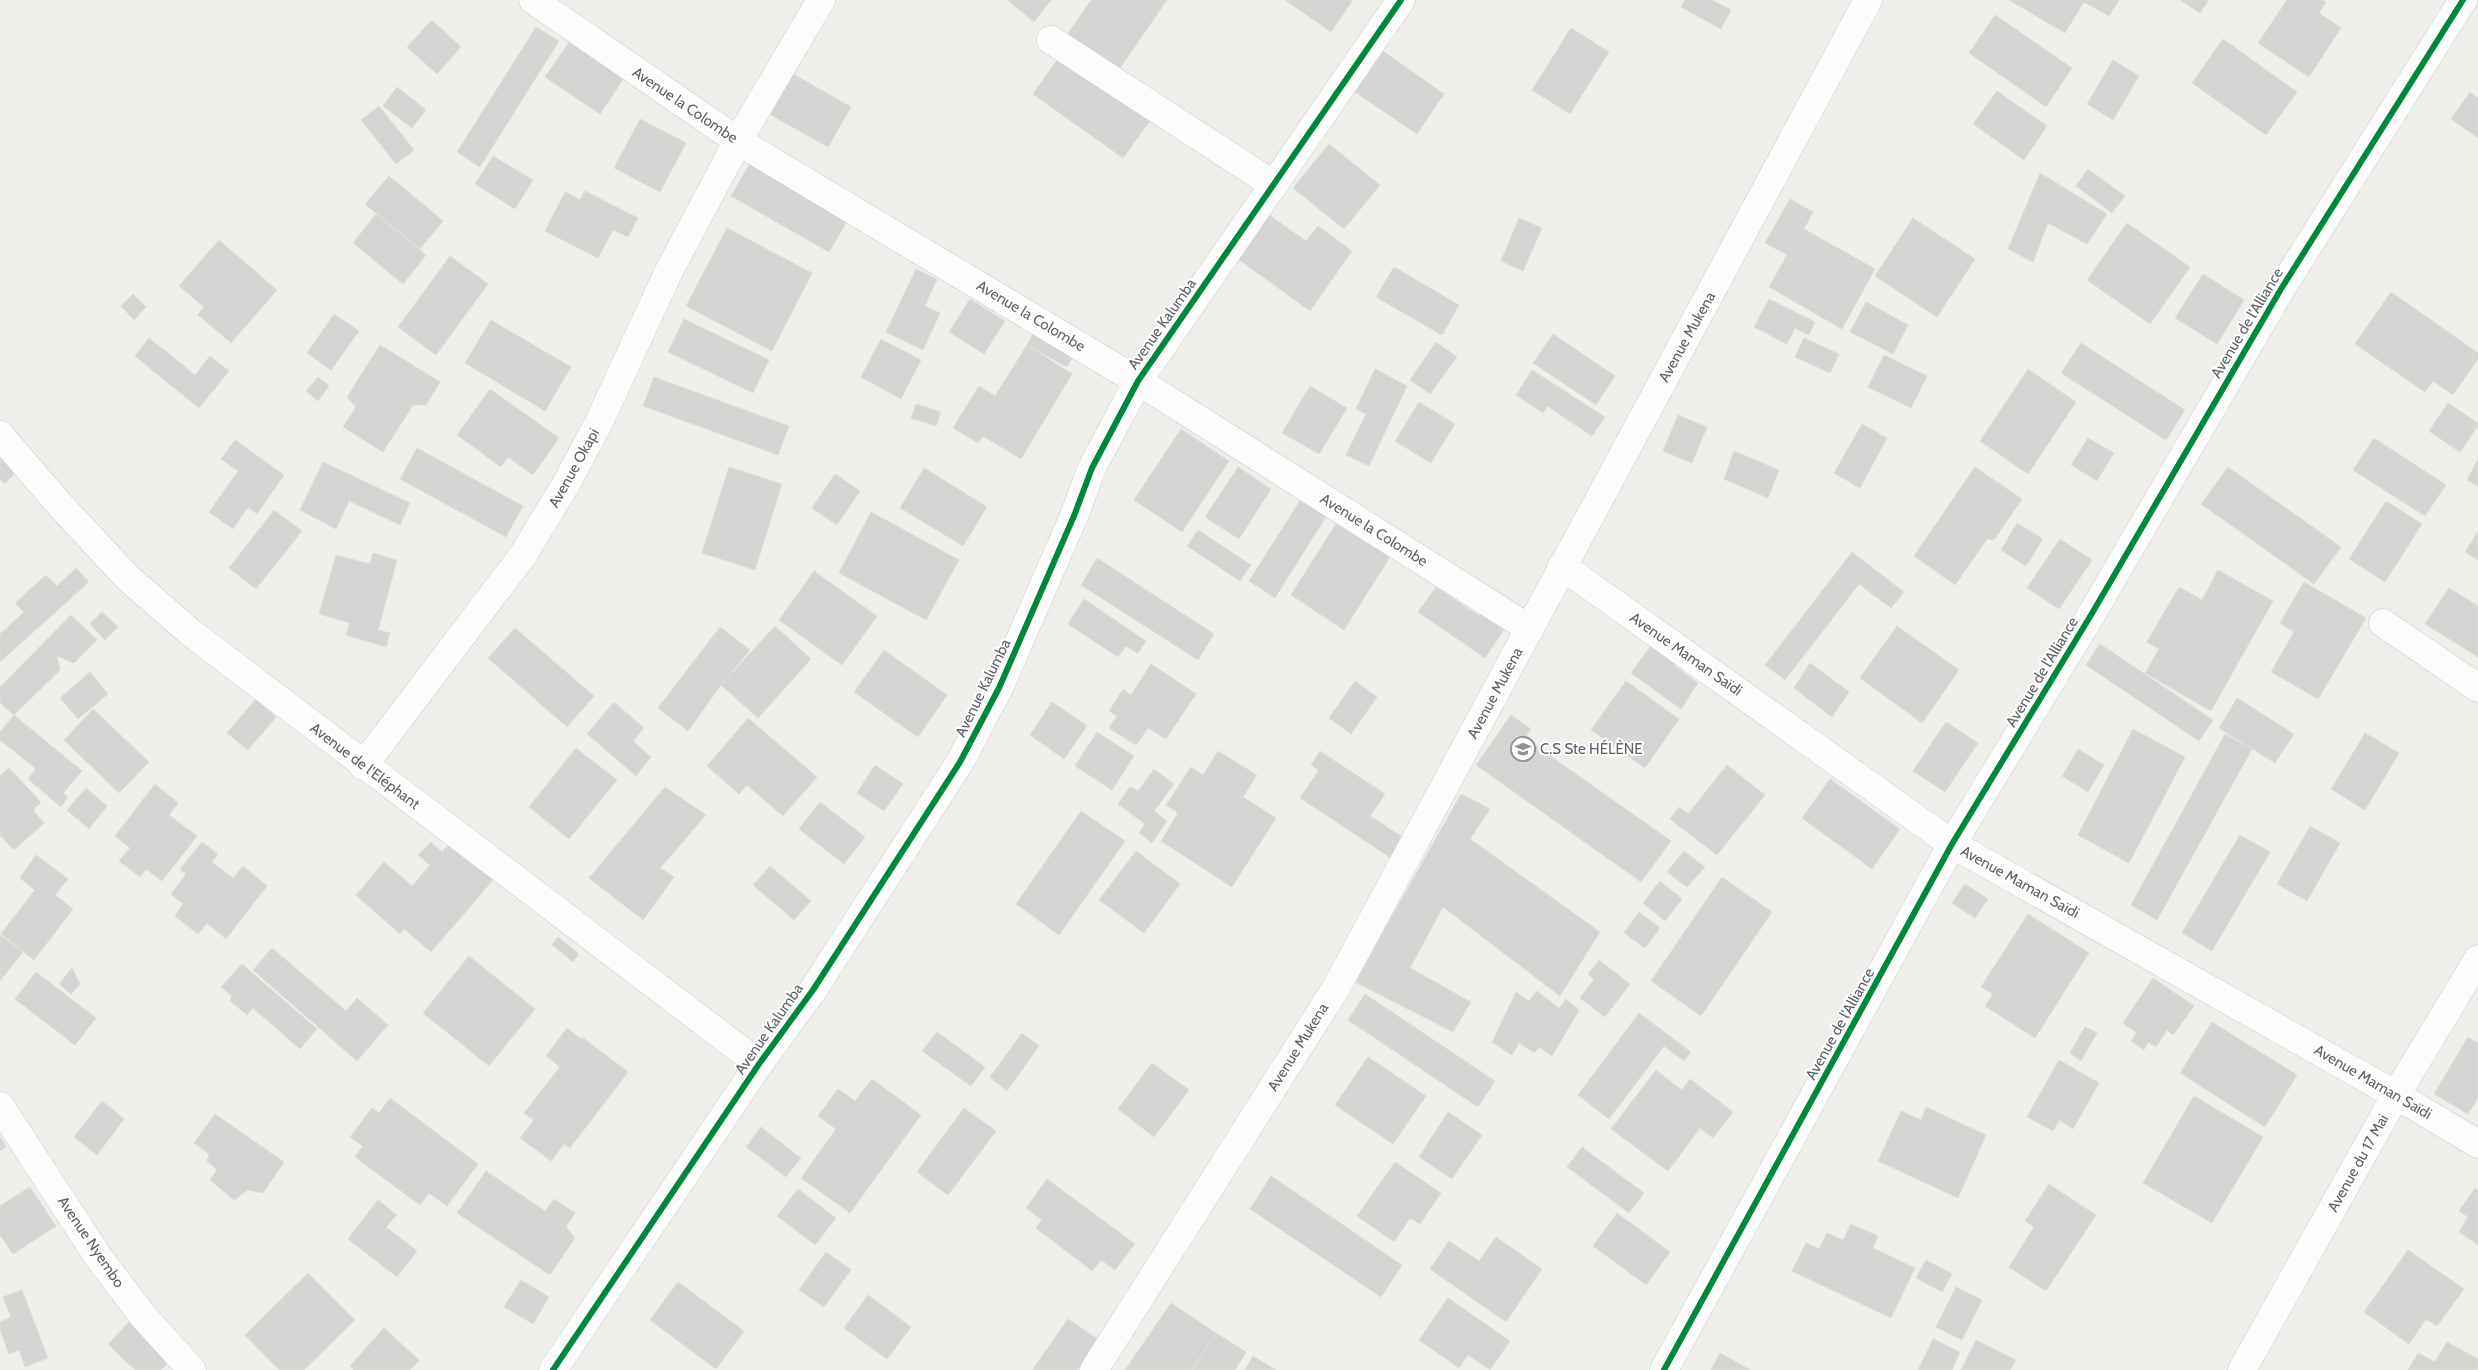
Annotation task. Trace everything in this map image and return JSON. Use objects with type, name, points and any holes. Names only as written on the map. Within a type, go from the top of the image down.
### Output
[{"type":"street","name":"Avenue la Colombe","points":[[533,0],[738,141],[1138,381],[1530,629]]},
{"type":"street","name":"Avenue Okapi","points":[[364,766],[523,555],[599,422],[669,271],[738,141],[821,0]]},
{"type":"street","name":"Avenue Kalumba","points":[[553,1370],[759,1064],[813,990],[977,732],[1015,652],[1074,516],[1092,468],[1138,381],[1402,0]]},
{"type":"street","name":"Avenue Mukena","points":[[1094,1370],[1336,988],[1868,0]]},
{"type":"street","name":"Avenue de l'Alliance","points":[[1664,1370],[1952,844],[2091,615],[2281,289],[2463,0]]},
{"type":"street","points":[[1051,40],[1274,184]]},
{"type":"street","name":"Avenue de l'Eléphant","points":[[0,435],[60,505],[128,578],[190,632],[364,766],[759,1064]]},
{"type":"street","name":"Avenue Maman Saïdi","points":[[1562,566],[1952,844],[2396,1095],[2478,1144]]},
{"type":"street","points":[[2383,623],[2478,688]]},
{"type":"street","name":"Avenue du 17 Mai","points":[[2242,1370],[2396,1095],[2478,959]]},
{"type":"street","name":"Avenue Nyembo","points":[[0,1106],[99,1258],[143,1316],[192,1370]]},
{"type":"building","points":[[1007,0],[1051,0],[1034,22]]},
{"type":"building","points":[[1091,0],[1167,0],[1118,71],[1067,35]]},
{"type":"building","points":[[1285,0],[1353,0],[1331,32]]},
{"type":"building","points":[[1685,0],[1712,0],[1731,10],[1721,29],[1681,7]]},
{"type":"building","points":[[2009,0],[2119,0],[2109,16],[2084,2],[2065,33]]},
{"type":"building","points":[[2180,0],[2209,0],[2200,13]]},
{"type":"building","points":[[2287,0],[2323,0],[2326,2],[2319,13],[2341,28],[2309,77],[2258,43]]},
{"type":"building","points":[[1995,15],[2072,68],[2046,107],[1969,53]]},
{"type":"building","points":[[432,20],[461,47],[437,74],[407,47]]},
{"type":"building","points":[[536,27],[559,41],[480,167],[457,152]]},
{"type":"building","points":[[1571,28],[1609,52],[1570,114],[1532,90]]},
{"type":"building","points":[[2223,39],[2297,92],[2266,135],[2192,83]]},
{"type":"building","points":[[570,41],[624,78],[600,114],[545,77]]},
{"type":"building","points":[[1380,49],[1444,94],[1417,134],[1352,90]]},
{"type":"building","points":[[1062,53],[1152,118],[1123,158],[1033,94]]},
{"type":"building","points":[[2113,60],[2139,76],[2113,120],[2087,104]]},
{"type":"building","points":[[788,71],[851,107],[828,147],[764,111]]},
{"type":"building","points":[[397,87],[426,110],[412,128],[383,106]]},
{"type":"building","points":[[1997,91],[2047,126],[2024,160],[1973,124]]},
{"type":"building","points":[[2470,92],[2478,98],[2478,138],[2451,119]]},
{"type":"building","points":[[379,106],[414,150],[396,164],[361,120]]},
{"type":"building","points":[[640,119],[686,143],[660,192],[614,168]]},
{"type":"building","points":[[1329,144],[1380,185],[1344,229],[1293,188]]},
{"type":"building","points":[[493,156],[533,180],[515,209],[475,184]]},
{"type":"building","points":[[752,160],[850,216],[829,252],[731,196]]},
{"type":"building","points":[[2088,169],[2125,196],[2112,213],[2076,186]]},
{"type":"building","points":[[2040,173],[2107,214],[2087,244],[2048,223],[2033,262],[2008,249]]},
{"type":"building","points":[[389,176],[443,221],[420,249],[365,204]]},
{"type":"building","points":[[585,191],[638,218],[628,237],[613,230],[598,258],[545,231],[565,192],[580,200]]},
{"type":"building","points":[[1790,199],[1813,212],[1804,229],[1875,269],[1842,329],[1769,287],[1787,255],[1765,243]]},
{"type":"building","points":[[1251,202],[1306,241],[1318,226],[1352,251],[1310,311],[1220,246]]},
{"type":"building","points":[[376,214],[426,255],[403,284],[353,243]]},
{"type":"building","points":[[1519,218],[1542,228],[1523,271],[1501,261]]},
{"type":"building","points":[[1913,218],[1975,259],[1937,317],[1875,276]]},
{"type":"building","points":[[2127,223],[2190,267],[2150,324],[2087,280]]},
{"type":"building","points":[[727,228],[812,273],[772,351],[686,306]]},
{"type":"building","points":[[219,240],[277,290],[231,343],[198,315],[204,307],[179,286]]},
{"type":"building","points":[[450,256],[488,284],[436,355],[398,327]]},
{"type":"building","points":[[1394,267],[1459,305],[1442,335],[1376,297]]},
{"type":"building","points":[[916,269],[937,279],[925,306],[940,313],[923,350],[886,332]]},
{"type":"building","points":[[2203,274],[2244,300],[2217,344],[2175,318]]},
{"type":"building","points":[[2391,292],[2478,353],[2478,359],[2453,395],[2433,381],[2425,392],[2355,344]]},
{"type":"building","points":[[133,294],[146,307],[134,320],[121,306]]},
{"type":"building","points":[[970,299],[1005,321],[984,354],[949,332]]},
{"type":"building","points":[[1769,299],[1815,322],[1809,335],[1795,328],[1787,344],[1754,327]]},
{"type":"building","points":[[1866,302],[1908,325],[1893,354],[1850,332]]},
{"type":"building","points":[[334,314],[359,331],[331,370],[307,353]]},
{"type":"building","points":[[684,319],[769,360],[753,393],[668,352]]},
{"type":"building","points":[[491,320],[571,367],[545,411],[465,363]]},
{"type":"building","points":[[1037,327],[1077,349],[1067,367],[1027,345]]},
{"type":"building","points":[[1553,334],[1615,376],[1596,405],[1533,363]]},
{"type":"building","points":[[149,338],[195,375],[210,356],[229,371],[199,408],[135,356]]},
{"type":"building","points":[[1804,338],[1839,354],[1830,373],[1795,357]]},
{"type":"building","points":[[881,339],[921,360],[901,399],[861,377]]},
{"type":"building","points":[[1436,342],[1457,357],[1430,394],[1410,380]]},
{"type":"building","points":[[2081,343],[2185,410],[2166,440],[2061,373]]},
{"type":"building","points":[[380,345],[440,382],[426,405],[413,405],[383,452],[343,427],[356,407],[347,397]]},
{"type":"building","points":[[1027,345],[1072,374],[1021,459],[983,436],[978,443],[953,428],[979,386],[995,396]]},
{"type":"building","points":[[1884,355],[1927,376],[1911,408],[1868,387]]},
{"type":"building","points":[[1375,369],[1407,386],[1369,466],[1346,455],[1366,414],[1356,409]]},
{"type":"building","points":[[2028,369],[2076,402],[2028,474],[1980,441]]},
{"type":"building","points":[[1532,370],[1605,417],[1592,436],[1547,406],[1543,413],[1516,395]]},
{"type":"building","points":[[318,377],[329,386],[318,401],[306,391]]},
{"type":"building","points":[[654,377],[789,426],[778,455],[643,406]]},
{"type":"building","points":[[1310,386],[1347,408],[1319,454],[1282,433]]},
{"type":"building","points":[[490,389],[559,438],[533,475],[508,457],[501,467],[457,435]]},
{"type":"building","points":[[1419,402],[1455,424],[1431,463],[1395,441]]},
{"type":"building","points":[[2448,403],[2478,423],[2478,426],[2460,452],[2429,431]]},
{"type":"building","points":[[916,404],[941,412],[936,426],[911,418]]},
{"type":"building","points":[[1678,415],[1707,427],[1692,463],[1663,451]]},
{"type":"building","points":[[1862,424],[1887,438],[1860,488],[1834,473]]},
{"type":"building","points":[[1181,429],[1229,461],[1182,532],[1134,500]]},
{"type":"building","points":[[2088,438],[2114,453],[2097,481],[2071,465]]},
{"type":"building","points":[[2374,438],[2446,485],[2425,516],[2353,470]]},
{"type":"building","points":[[235,440],[284,475],[257,514],[248,507],[233,529],[209,512],[238,471],[221,459]]},
{"type":"building","points":[[417,448],[523,506],[506,537],[400,479]]},
{"type":"building","points":[[1734,451],[1779,470],[1768,498],[1724,479]]},
{"type":"building","points":[[0,452],[18,469],[5,484],[0,479]]},
{"type":"building","points":[[2478,459],[2478,486],[2467,480]]},
{"type":"building","points":[[323,462],[410,503],[400,525],[349,501],[336,529],[300,510]]},
{"type":"building","points":[[729,467],[782,484],[755,570],[702,553]]},
{"type":"building","points":[[1238,467],[1271,489],[1239,539],[1205,517]]},
{"type":"building","points":[[1975,467],[2022,499],[1994,540],[1987,539],[1955,585],[1914,556]]},
{"type":"building","points":[[2228,467],[2341,547],[2314,584],[2201,504]]},
{"type":"building","points":[[924,468],[987,507],[963,546],[900,508]]},
{"type":"building","points":[[835,474],[860,491],[837,525],[812,508]]},
{"type":"building","points":[[1301,499],[1327,515],[1275,598],[1249,581]]},
{"type":"building","points":[[2386,501],[2422,524],[2385,582],[2349,559]]},
{"type":"building","points":[[274,510],[302,531],[256,589],[229,568]]},
{"type":"building","points":[[871,512],[959,560],[926,620],[839,573]]},
{"type":"building","points":[[2017,523],[2043,539],[2026,566],[2001,550]]},
{"type":"building","points":[[1336,524],[1390,557],[1344,630],[1291,595]]},
{"type":"building","points":[[1198,530],[1251,565],[1240,581],[1187,546]]},
{"type":"building","points":[[2478,531],[2478,560],[2465,552]]},
{"type":"building","points":[[2060,539],[2092,560],[2059,609],[2027,588]]},
{"type":"building","points":[[1852,552],[1904,592],[1891,608],[1859,584],[1785,680],[1765,665]]},
{"type":"building","points":[[373,553],[397,560],[378,630],[390,633],[386,647],[346,635],[350,623],[319,614],[336,555],[370,564]]},
{"type":"building","points":[[1097,558],[1214,634],[1198,660],[1081,585]]},
{"type":"building","points":[[76,568],[89,582],[0,662],[0,634],[24,612],[15,603],[46,575],[57,586]]},
{"type":"building","points":[[2218,570],[2273,601],[2211,711],[2145,673],[2159,649],[2147,642],[2179,587],[2202,600]]},
{"type":"building","points":[[814,571],[877,616],[842,665],[779,620]]},
{"type":"building","points":[[2304,582],[2366,618],[2318,699],[2271,672],[2294,632],[2280,623]]},
{"type":"building","points":[[1436,587],[1479,616],[1484,609],[1507,625],[1485,658],[1418,612]]},
{"type":"building","points":[[2449,588],[2478,606],[2478,657],[2425,624]]},
{"type":"building","points":[[1084,599],[1146,641],[1138,653],[1126,646],[1118,657],[1068,624]]},
{"type":"building","points":[[102,612],[118,627],[105,640],[90,624]]},
{"type":"building","points":[[71,615],[97,640],[74,663],[57,656],[60,670],[14,715],[0,703],[0,687]]},
{"type":"building","points":[[775,626],[811,659],[758,718],[721,685]]},
{"type":"building","points":[[1897,626],[1959,670],[1922,723],[1860,678]]},
{"type":"building","points":[[720,627],[750,650],[721,685],[688,731],[658,708]]},
{"type":"building","points":[[515,628],[594,696],[567,727],[488,658]]},
{"type":"building","points":[[1653,643],[1677,660],[1674,665],[1698,683],[1681,709],[1631,673]]},
{"type":"building","points":[[2100,644],[2213,720],[2199,741],[2086,665]]},
{"type":"building","points":[[884,650],[947,695],[918,737],[854,692]]},
{"type":"building","points":[[1810,663],[1849,692],[1832,717],[1794,688]]},
{"type":"building","points":[[1151,664],[1196,694],[1166,739],[1148,728],[1136,745],[1109,728],[1117,716],[1109,711],[1123,689],[1131,695]]},
{"type":"building","points":[[90,672],[108,694],[78,719],[60,698]]},
{"type":"building","points":[[1355,681],[1377,697],[1351,734],[1329,718]]},
{"type":"building","points":[[1626,681],[1679,719],[1645,768],[1591,730]]},
{"type":"building","points":[[2237,698],[2294,734],[2275,763],[2219,728]]},
{"type":"building","points":[[256,699],[276,717],[248,750],[227,733]]},
{"type":"building","points":[[614,702],[644,728],[633,741],[651,757],[636,776],[587,734]]},
{"type":"building","points":[[1052,702],[1087,726],[1064,759],[1030,735]]},
{"type":"building","points":[[93,709],[149,762],[119,793],[64,740]]},
{"type":"building","points":[[14,715],[82,771],[63,793],[68,797],[61,807],[28,779],[36,769],[0,740],[0,732]]},
{"type":"building","points":[[1511,715],[1531,729],[1525,738],[1671,841],[1641,882],[1476,765]]},
{"type":"building","points":[[748,718],[817,777],[783,816],[747,785],[739,794],[707,766]]},
{"type":"building","points":[[1946,722],[1978,743],[1945,792],[1913,771]]},
{"type":"building","points":[[2133,729],[2185,757],[2129,863],[2078,835]]},
{"type":"building","points":[[1097,732],[1134,756],[1112,790],[1075,766]]},
{"type":"building","points":[[2365,733],[2399,753],[2365,810],[2331,789]]},
{"type":"building","points":[[2225,734],[2252,749],[2157,920],[2131,905]]},
{"type":"building","points":[[576,748],[617,780],[569,839],[529,807]]},
{"type":"building","points":[[2078,749],[2104,765],[2088,792],[2062,776]]},
{"type":"building","points":[[1218,751],[1257,775],[1243,797],[1276,818],[1232,887],[1161,841],[1178,813],[1166,805],[1191,767],[1203,775]]},
{"type":"building","points":[[1320,751],[1385,794],[1370,816],[1407,840],[1394,860],[1300,798],[1319,770],[1311,765]]},
{"type":"building","points":[[875,765],[903,784],[884,811],[857,793]]},
{"type":"building","points":[[1727,765],[1765,795],[1717,855],[1670,819],[1679,807],[1688,814]]},
{"type":"building","points":[[9,768],[41,802],[33,810],[44,823],[14,850],[0,835],[0,776]]},
{"type":"building","points":[[1154,769],[1174,784],[1154,811],[1167,821],[1152,843],[1139,833],[1145,824],[1118,804],[1130,787],[1138,791]]},
{"type":"building","points":[[1830,779],[1900,829],[1872,869],[1802,818]]},
{"type":"building","points":[[155,784],[178,803],[169,815],[197,836],[162,881],[146,869],[140,877],[119,861],[130,848],[115,836]]},
{"type":"building","points":[[665,787],[706,815],[660,868],[674,877],[643,920],[589,878]]},
{"type":"building","points":[[86,788],[107,806],[89,829],[67,810]]},
{"type":"building","points":[[1461,794],[1490,809],[1470,839],[1600,932],[1560,996],[1443,907],[1410,968],[1471,1002],[1453,1032],[1355,982]]},
{"type":"building","points":[[820,802],[865,837],[844,864],[799,829]]},
{"type":"building","points":[[1081,811],[1125,841],[1059,935],[1016,904]]},
{"type":"building","points":[[2310,826],[2340,843],[2307,901],[2277,884]]},
{"type":"building","points":[[2240,835],[2270,852],[2212,951],[2182,933]]},
{"type":"building","points":[[202,842],[218,854],[212,862],[233,878],[243,866],[267,886],[226,939],[207,923],[198,934],[175,916],[183,904],[171,894],[186,874],[180,869]]},
{"type":"building","points":[[431,842],[442,852],[451,843],[493,880],[431,952],[404,929],[400,934],[356,895],[384,862],[412,886],[430,865],[418,855]]},
{"type":"building","points":[[1136,851],[1180,884],[1144,933],[1099,900]]},
{"type":"building","points":[[1684,851],[1705,867],[1687,887],[1667,872]]},
{"type":"building","points":[[36,855],[68,879],[55,895],[73,909],[34,960],[1,934],[35,890],[20,878]]},
{"type":"building","points":[[770,866],[811,901],[794,920],[753,885]]},
{"type":"building","points":[[1722,877],[1772,912],[1701,1016],[1651,981]]},
{"type":"building","points":[[1660,881],[1682,899],[1665,921],[1643,903]]},
{"type":"building","points":[[1965,884],[1988,899],[1975,918],[1952,903]]},
{"type":"building","points":[[1639,912],[1660,928],[1645,948],[1624,933]]},
{"type":"building","points":[[2028,914],[2089,953],[2035,1038],[1985,1006],[1993,994],[1981,987]]},
{"type":"building","points":[[0,935],[23,952],[0,981]]},
{"type":"building","points":[[558,937],[579,954],[573,962],[552,945]]},
{"type":"building","points":[[272,948],[346,1011],[357,998],[388,1025],[357,1061],[253,970]]},
{"type":"building","points":[[469,956],[535,1009],[489,1066],[423,1013]]},
{"type":"building","points":[[1599,960],[1630,984],[1605,1017],[1580,998],[1594,979],[1588,974]]},
{"type":"building","points":[[242,964],[317,1029],[300,1049],[253,1008],[247,1015],[230,1001],[232,996],[221,987]]},
{"type":"building","points":[[72,968],[80,984],[71,994],[59,984]]},
{"type":"building","points":[[36,972],[96,1018],[75,1045],[15,999]]},
{"type":"building","points":[[2153,978],[2194,1006],[2173,1035],[2167,1030],[2156,1047],[2148,1042],[2144,1050],[2131,1041],[2137,1033],[2123,1023]]},
{"type":"building","points":[[1537,991],[1559,1008],[1566,999],[1579,1010],[1552,1056],[1539,1047],[1534,1053],[1519,1043],[1512,1055],[1492,1042],[1516,992],[1529,1001]]},
{"type":"building","points":[[1365,994],[1495,1081],[1478,1107],[1348,1020]]},
{"type":"building","points":[[1639,1013],[1691,1052],[1684,1061],[1664,1046],[1609,1119],[1578,1095]]},
{"type":"building","points":[[2212,1022],[2297,1075],[2265,1127],[2180,1073]]},
{"type":"building","points":[[2085,1027],[2097,1033],[2081,1061],[2070,1053]]},
{"type":"building","points":[[567,1028],[628,1072],[570,1148],[564,1144],[551,1161],[520,1138],[534,1120],[524,1113],[560,1067],[546,1056]]},
{"type":"building","points":[[937,1032],[985,1067],[971,1086],[922,1051]]},
{"type":"building","points":[[1022,1033],[1039,1046],[1007,1091],[990,1077]]},
{"type":"building","points":[[2468,1037],[2478,1043],[2478,1098],[2468,1114],[2434,1094]]},
{"type":"building","points":[[1368,1057],[1426,1096],[1393,1144],[1335,1105]]},
{"type":"building","points":[[2059,1060],[2099,1083],[2073,1129],[2059,1120],[2053,1131],[2027,1117]]},
{"type":"building","points":[[1152,1063],[1189,1090],[1154,1137],[1118,1109]]},
{"type":"building","points":[[1656,1070],[1682,1090],[1690,1079],[1733,1112],[1713,1138],[1700,1128],[1668,1171],[1611,1129]]},
{"type":"building","points":[[872,1079],[921,1115],[850,1213],[801,1178],[836,1129],[818,1116],[838,1089],[855,1101]]},
{"type":"building","points":[[2194,1096],[2263,1137],[2212,1223],[2143,1183]]},
{"type":"building","points":[[390,1098],[478,1164],[447,1206],[429,1193],[420,1205],[355,1157],[363,1146],[350,1137],[372,1108],[379,1113]]},
{"type":"building","points":[[102,1101],[124,1119],[97,1155],[74,1137]]},
{"type":"building","points":[[1926,1107],[1986,1135],[1958,1198],[1878,1161],[1901,1111],[1921,1120]]},
{"type":"building","points":[[964,1108],[996,1131],[948,1195],[917,1172]]},
{"type":"building","points":[[1448,1112],[1482,1135],[1452,1179],[1419,1157]]},
{"type":"building","points":[[215,1114],[284,1162],[263,1193],[248,1190],[234,1200],[210,1180],[217,1170],[207,1161],[209,1154],[194,1143]]},
{"type":"building","points":[[761,1127],[801,1158],[786,1177],[746,1147]]},
{"type":"building","points":[[0,1136],[6,1147],[0,1151]]},
{"type":"building","points":[[1582,1147],[1644,1193],[1629,1213],[1567,1167]]},
{"type":"building","points":[[1395,1162],[1441,1193],[1420,1224],[1410,1218],[1394,1242],[1357,1216]]},
{"type":"building","points":[[486,1171],[545,1211],[554,1199],[575,1213],[566,1227],[575,1238],[550,1275],[457,1213]]},
{"type":"building","points":[[1271,1176],[1402,1265],[1381,1297],[1250,1209]]},
{"type":"building","points":[[1047,1179],[1135,1244],[1115,1270],[1101,1260],[1092,1271],[1036,1228],[1042,1220],[1026,1208]]},
{"type":"building","points":[[2049,1184],[2096,1215],[2046,1291],[2009,1267],[2034,1227],[2025,1221]]},
{"type":"building","points":[[30,1187],[56,1226],[13,1254],[0,1235],[0,1206]]},
{"type":"building","points":[[2475,1188],[2478,1190],[2478,1245],[2459,1232],[2468,1217],[2459,1211]]},
{"type":"building","points":[[798,1189],[836,1218],[815,1245],[777,1216]]},
{"type":"building","points":[[378,1200],[397,1215],[386,1227],[417,1251],[397,1277],[348,1239]]},
{"type":"building","points":[[1617,1213],[1670,1252],[1646,1285],[1593,1246]]},
{"type":"building","points":[[1851,1224],[1878,1236],[1873,1248],[1915,1268],[1891,1318],[1792,1271],[1806,1243],[1819,1249],[1827,1233],[1843,1240]]},
{"type":"building","points":[[1496,1237],[1542,1269],[1506,1322],[1430,1269],[1449,1241],[1479,1261]]},
{"type":"building","points":[[2408,1250],[2464,1289],[2437,1326],[2426,1319],[2409,1344],[2364,1312]]},
{"type":"building","points":[[826,1252],[851,1270],[824,1307],[799,1290]]},
{"type":"building","points":[[1926,1260],[1952,1274],[1942,1292],[1916,1278]]},
{"type":"building","points":[[308,1273],[355,1320],[304,1370],[279,1370],[245,1335]]},
{"type":"building","points":[[521,1280],[549,1297],[533,1324],[504,1307]]},
{"type":"building","points":[[678,1282],[744,1331],[716,1369],[650,1320]]},
{"type":"building","points":[[1956,1287],[1982,1300],[1962,1340],[1936,1327]]},
{"type":"building","points":[[22,1290],[48,1358],[25,1367],[19,1350],[9,1354],[0,1330],[0,1322],[11,1317],[3,1297]]},
{"type":"building","points":[[868,1295],[911,1327],[887,1359],[844,1328]]},
{"type":"building","points":[[1448,1298],[1510,1341],[1490,1370],[1468,1355],[1459,1368],[1419,1340]]},
{"type":"building","points":[[1171,1303],[1216,1333],[1191,1370],[1125,1370]]},
{"type":"building","points":[[132,1319],[173,1358],[161,1370],[135,1370],[108,1344]]},
{"type":"building","points":[[1068,1319],[1099,1340],[1077,1370],[1033,1369]]},
{"type":"building","points":[[384,1328],[419,1360],[410,1370],[354,1370],[350,1366]]},
{"type":"building","points":[[1216,1333],[1246,1352],[1235,1370],[1192,1370]]},
{"type":"building","points":[[1933,1339],[1960,1352],[1952,1370],[1918,1370]]},
{"type":"building","points":[[1976,1340],[2016,1360],[2010,1370],[1961,1370]]},
{"type":"building","points":[[2447,1342],[2478,1359],[2478,1370],[2408,1370],[2418,1353],[2435,1362]]},
{"type":"building","points":[[1720,1353],[1750,1370],[1711,1370]]},
{"type":"building","points":[[1253,1356],[1276,1370],[1245,1370]]},
{"type":"cycle path","points":[[553,1370],[759,1064],[813,990],[960,762],[999,688],[1074,516],[1092,468],[1138,381],[1401,0]]},
{"type":"cycle path","points":[[1664,1370],[1952,844],[2091,615],[2281,289],[2463,0]]},
{"type":"place","name":"C.S Ste HÉLÈNE","points":[[1523,749]]}]
